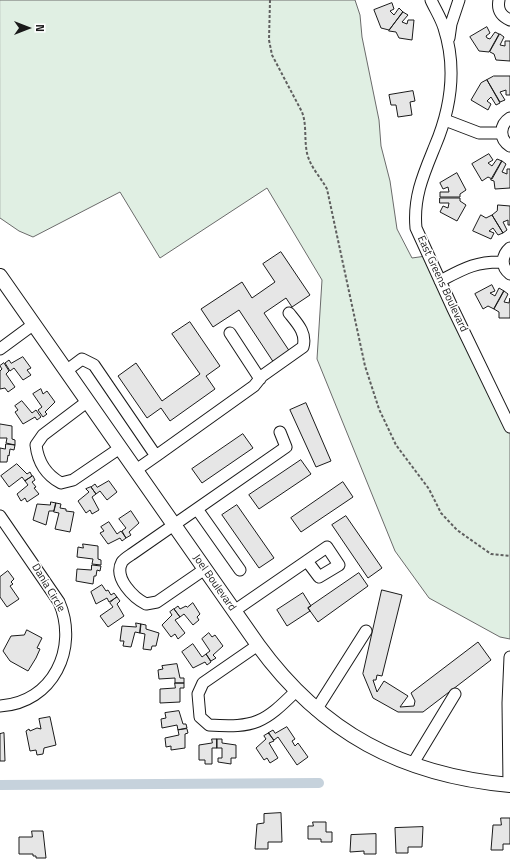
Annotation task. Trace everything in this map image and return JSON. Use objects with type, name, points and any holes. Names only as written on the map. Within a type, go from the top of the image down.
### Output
[{"type":"main road","name":"Joel Boulevard","points":[[0,276],[258,645],[296,691],[316,710],[377,750],[412,765],[449,776],[510,785]]},
{"type":"street","name":"East Greens Boulevard","points":[[431,0],[444,26],[448,43],[452,85],[445,120],[421,179],[415,215],[421,240],[510,427]]},
{"type":"street","name":"East Greens Boulevard","points":[[448,43],[451,24],[459,0]]},
{"type":"street","points":[[499,0],[499,10],[505,18],[510,20]]},
{"type":"street","points":[[510,118],[504,123],[501,133],[505,142],[510,146]]},
{"type":"street","points":[[445,120],[479,133],[501,133]]},
{"type":"street","points":[[510,248],[506,252],[503,262],[510,274]]},
{"type":"street","points":[[440,281],[472,265],[490,262],[503,262]]},
{"type":"street","points":[[136,470],[254,386],[260,379],[303,347],[305,340],[304,333],[290,313]]},
{"type":"street","points":[[0,349],[34,324]]},
{"type":"street","points":[[230,333],[260,379]]},
{"type":"street","points":[[66,371],[82,359],[94,365],[156,456]]},
{"type":"street","points":[[88,401],[42,435],[36,445],[38,458],[51,478],[61,483],[73,480],[120,448]]},
{"type":"street","points":[[205,569],[157,602],[146,604],[136,599],[124,583],[120,573],[122,562],[174,524],[286,447],[280,432]]},
{"type":"street","points":[[197,508],[240,570]]},
{"type":"street","name":"Dania Circle","points":[[0,516],[59,602],[65,619],[67,634],[62,661],[47,684],[30,697],[19,702],[0,706]]},
{"type":"street","points":[[234,611],[307,561]]},
{"type":"street","points":[[316,710],[366,631]]},
{"type":"street","points":[[258,645],[203,683],[198,694],[200,717],[209,725],[246,725],[257,722],[283,704],[296,691]]},
{"type":"street","points":[[510,656],[510,785]]},
{"type":"street","points":[[412,765],[455,694]]},
{"type":"path","points":[[270,0],[269,40],[272,55],[302,112],[305,120],[307,152],[311,165],[327,189],[364,366],[379,409],[396,445],[429,489],[441,513],[448,522],[491,554],[510,556]]},
{"type":"green space","points":[[0,0],[355,0],[360,15],[362,37],[379,120],[381,146],[390,181],[397,229],[412,258],[426,256],[510,427],[510,639],[500,637],[429,598],[395,551],[317,359],[322,280],[267,188],[160,258],[120,192],[33,237],[19,231],[0,218]]},
{"type":"building","points":[[392,3],[394,9],[390,11],[394,15],[399,8],[403,12],[389,30],[381,28],[374,10]]},
{"type":"building","points":[[403,12],[408,15],[402,22],[407,24],[408,20],[414,20],[412,40],[399,38],[396,32],[389,31]]},
{"type":"building","points":[[487,27],[490,33],[486,36],[487,38],[490,39],[495,32],[499,34],[489,52],[479,51],[470,37]]},
{"type":"building","points":[[500,34],[504,37],[500,45],[505,46],[505,41],[510,41],[510,61],[496,60],[494,54],[490,52]]},
{"type":"building","points":[[494,76],[510,76],[510,95],[506,95],[506,90],[500,92],[505,100],[500,102],[487,80]]},
{"type":"building","points":[[487,80],[500,103],[496,105],[491,97],[487,101],[491,104],[488,110],[471,100],[481,83]]},
{"type":"building","points":[[413,91],[415,101],[410,102],[412,115],[398,117],[396,105],[391,105],[389,95]]},
{"type":"building","points":[[489,154],[493,160],[488,163],[492,166],[497,159],[502,161],[492,179],[488,177],[482,181],[472,164]]},
{"type":"building","points":[[502,161],[506,164],[502,172],[507,174],[507,169],[510,169],[510,188],[495,189],[494,181],[491,180]]},
{"type":"building","points":[[457,173],[466,190],[460,194],[460,197],[440,197],[440,192],[449,192],[448,187],[443,189],[440,183]]},
{"type":"building","points":[[440,198],[460,198],[460,201],[466,205],[457,221],[440,212],[443,206],[448,208],[449,203],[440,203]]},
{"type":"building","points":[[498,205],[510,206],[510,225],[508,225],[508,220],[503,222],[507,230],[503,233],[492,215],[497,211]]},
{"type":"building","points":[[481,215],[486,218],[492,215],[503,233],[498,235],[493,228],[489,231],[494,233],[491,239],[473,231]]},
{"type":"building","points":[[281,252],[310,295],[292,307],[286,298],[264,313],[290,352],[274,363],[239,310],[213,327],[201,309],[242,282],[252,298],[275,282],[263,264]]},
{"type":"building","points":[[492,285],[495,291],[490,293],[495,296],[499,288],[504,291],[494,309],[488,306],[483,309],[475,294]]},
{"type":"building","points":[[504,291],[508,294],[504,302],[509,303],[510,298],[510,318],[499,318],[499,312],[494,309]]},
{"type":"building","points":[[190,322],[220,366],[206,376],[215,389],[170,421],[161,408],[147,418],[118,376],[136,363],[162,401],[200,374],[172,334]]},
{"type":"building","points":[[23,357],[31,368],[27,370],[31,375],[23,380],[14,368],[10,371],[5,363],[9,360],[11,363]]},
{"type":"building","points":[[4,363],[9,371],[6,374],[15,387],[8,392],[5,388],[0,389],[0,371],[2,369],[0,366]]},
{"type":"building","points":[[41,389],[43,394],[47,391],[55,402],[45,412],[47,414],[43,417],[38,410],[42,407],[33,394]]},
{"type":"building","points":[[22,401],[32,413],[36,410],[41,417],[37,420],[35,417],[23,424],[15,412],[18,410],[15,406]]},
{"type":"building","points":[[306,403],[331,461],[316,467],[290,410]]},
{"type":"building","points":[[0,424],[12,426],[12,439],[15,440],[15,445],[6,443],[7,438],[0,438]]},
{"type":"building","points":[[243,434],[253,448],[202,483],[192,469]]},
{"type":"building","points":[[6,444],[15,445],[14,450],[10,449],[7,462],[0,462],[0,448],[5,449]]},
{"type":"building","points":[[301,460],[311,474],[259,509],[249,495]]},
{"type":"building","points":[[17,464],[27,474],[30,472],[32,476],[25,481],[22,477],[9,487],[1,476]]},
{"type":"building","points":[[33,476],[35,480],[32,482],[36,487],[34,488],[39,494],[27,502],[25,498],[21,501],[17,494],[28,485],[25,481]]},
{"type":"building","points":[[109,481],[117,492],[107,500],[100,491],[96,494],[91,487],[95,484],[97,487]]},
{"type":"building","points":[[343,482],[353,497],[301,532],[291,518]]},
{"type":"building","points":[[91,487],[96,494],[92,497],[99,510],[92,514],[90,510],[86,513],[78,501],[89,492],[86,489]]},
{"type":"building","points":[[51,502],[56,503],[54,511],[49,511],[46,525],[33,520],[37,504],[50,505]]},
{"type":"building","points":[[56,503],[61,504],[60,508],[66,509],[66,511],[74,512],[70,532],[55,529],[59,513],[54,512]]},
{"type":"building","points":[[237,505],[274,558],[259,568],[222,515]]},
{"type":"building","points":[[131,511],[139,523],[129,532],[131,535],[126,538],[122,531],[126,528],[119,519]]},
{"type":"building","points":[[346,516],[382,568],[368,578],[332,525]]},
{"type":"building","points":[[109,522],[117,534],[121,531],[126,538],[122,541],[120,538],[108,544],[100,533],[104,531],[101,527]]},
{"type":"building","points":[[83,544],[98,546],[98,559],[101,560],[101,565],[92,564],[93,559],[77,557],[78,547],[83,548]]},
{"type":"building","points":[[92,565],[101,566],[100,571],[97,570],[96,576],[94,576],[93,584],[76,581],[77,569],[91,570]]},
{"type":"building","points":[[8,571],[14,579],[11,582],[13,584],[10,586],[19,599],[7,607],[0,597],[0,577]]},
{"type":"building","points":[[359,573],[368,586],[318,622],[308,608]]},
{"type":"building","points":[[102,585],[111,595],[114,593],[117,597],[109,602],[107,598],[96,604],[91,592]]},
{"type":"building","points":[[382,590],[402,595],[382,676],[377,675],[376,680],[373,680],[377,692],[384,681],[408,696],[400,707],[414,706],[415,701],[411,693],[478,642],[491,660],[423,712],[398,712],[373,698],[363,674]]},
{"type":"building","points":[[303,593],[311,606],[308,608],[310,611],[287,626],[277,610]]},
{"type":"building","points":[[117,597],[120,601],[117,604],[124,616],[108,627],[100,616],[113,607],[110,603]]},
{"type":"building","points":[[193,603],[200,614],[197,617],[199,620],[193,625],[184,614],[180,617],[174,609],[178,606],[180,609],[186,606],[187,607]]},
{"type":"building","points":[[174,609],[180,617],[175,620],[185,633],[178,639],[175,634],[171,637],[162,625],[172,615],[170,612]]},
{"type":"building","points":[[136,623],[141,624],[140,633],[135,632],[131,647],[123,646],[124,641],[120,641],[122,626],[136,627]]},
{"type":"building","points":[[141,624],[146,625],[146,629],[159,633],[156,646],[152,646],[151,650],[143,649],[145,634],[140,633]]},
{"type":"building","points":[[27,630],[42,638],[37,648],[40,649],[28,671],[10,661],[3,651],[11,636],[24,635]]},
{"type":"building","points":[[209,633],[212,637],[215,635],[223,646],[213,655],[216,658],[211,661],[206,654],[210,651],[202,639]]},
{"type":"building","points":[[193,644],[202,657],[206,654],[211,662],[207,665],[205,662],[193,668],[182,652]]},
{"type":"building","points":[[177,664],[180,678],[184,678],[184,683],[175,683],[175,678],[159,679],[158,670],[163,669],[162,666]]},
{"type":"building","points":[[175,683],[184,683],[184,688],[180,688],[180,702],[160,703],[160,689],[175,688]]},
{"type":"building","points":[[179,711],[183,724],[186,724],[187,728],[178,730],[177,725],[162,728],[161,719],[166,718],[165,713]]},
{"type":"building","points":[[50,717],[56,745],[44,748],[43,754],[37,755],[36,750],[30,751],[26,731],[29,729],[30,731],[37,728],[41,729],[39,719]]},
{"type":"building","points":[[287,727],[295,739],[292,741],[295,746],[298,743],[308,757],[297,765],[278,737],[274,740],[268,733],[273,730],[275,733]]},
{"type":"building","points":[[187,729],[188,733],[185,734],[185,748],[171,750],[171,746],[166,747],[165,738],[179,735],[178,730]]},
{"type":"building","points":[[4,733],[5,761],[0,761],[0,734]]},
{"type":"building","points":[[269,733],[274,741],[269,743],[278,758],[270,763],[267,758],[264,760],[256,748],[266,739],[264,736]]},
{"type":"building","points":[[212,739],[217,739],[217,748],[212,748],[212,764],[205,764],[205,760],[199,760],[199,745],[212,743]]},
{"type":"building","points":[[217,739],[222,739],[222,743],[236,745],[236,758],[231,758],[231,764],[218,762],[218,758],[222,758],[222,748],[217,748]]},
{"type":"building","points":[[281,813],[282,842],[268,842],[268,849],[255,849],[257,824],[264,823],[264,814]]},
{"type":"building","points":[[501,818],[510,818],[510,844],[503,844],[503,850],[491,850],[493,825],[501,825]]},
{"type":"building","points":[[313,822],[326,822],[326,832],[332,832],[332,842],[321,842],[321,839],[308,839],[308,826],[313,826]]},
{"type":"building","points":[[423,827],[422,847],[408,847],[408,853],[396,853],[395,828]]},
{"type":"building","points":[[32,831],[43,831],[46,858],[36,858],[33,854],[19,854],[19,837],[32,837]]},
{"type":"building","points":[[376,834],[376,854],[364,854],[364,851],[350,852],[351,835]]},
{"type":"waterway","points":[[0,785],[319,783]]}]
